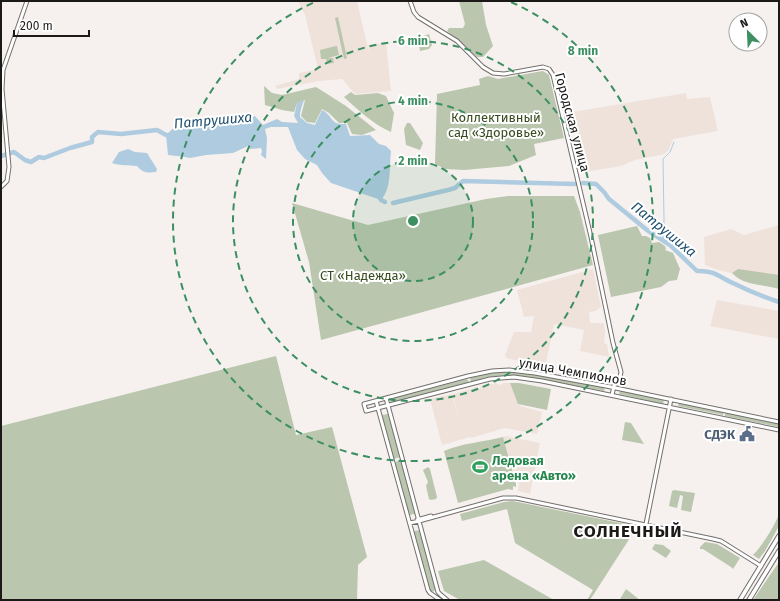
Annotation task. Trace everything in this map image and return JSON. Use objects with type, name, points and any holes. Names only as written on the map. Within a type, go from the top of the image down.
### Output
[{"type":"main road","points":[[740,600],[779,536]]},
{"type":"main road","points":[[749,600],[779,552]]},
{"type":"main road","points":[[761,566],[767,570]]},
{"type":"street","points":[[1,187],[7,181],[9,166],[2,82],[6,60],[27,1]]},
{"type":"street","name":"Городская улица","points":[[410,1],[414,12],[418,17],[457,41],[483,67],[490,71],[504,74],[543,68],[550,71],[554,78],[621,372],[620,377],[613,388],[612,395]]},
{"type":"street","name":"улица Чемпионов","points":[[779,422],[535,373],[502,370],[468,376],[364,404],[366,411],[470,383],[507,377],[534,380],[669,406],[779,430]]},
{"type":"street","points":[[386,398],[438,592],[441,596],[448,600]]},
{"type":"street","points":[[376,400],[428,590],[440,600]]},
{"type":"street","points":[[646,524],[671,400]]},
{"type":"street","points":[[410,523],[510,497],[646,524],[717,540],[761,566]]},
{"type":"shaded area","points":[[298,1],[357,1],[370,57],[368,45],[386,43],[391,91],[355,94],[342,79],[319,81],[277,89],[275,86],[299,79],[299,73],[318,69],[305,15]]},
{"type":"shaded area","points":[[686,93],[687,99],[710,97],[718,131],[673,139],[665,154],[635,160],[621,166],[585,172],[573,112]]},
{"type":"shaded area","points":[[779,225],[779,285],[718,270],[705,265],[704,237],[731,229],[744,235]]},
{"type":"shaded area","points":[[593,269],[601,307],[596,311],[589,312],[590,323],[604,323],[604,343],[607,344],[609,357],[580,351],[584,330],[554,324],[546,363],[539,362],[538,365],[506,358],[505,355],[514,332],[531,332],[534,316],[524,317],[517,290]]},
{"type":"shaded area","points":[[717,300],[779,311],[779,339],[710,326]]},
{"type":"shaded area","points":[[496,383],[499,385],[510,383],[520,406],[542,412],[537,434],[505,428],[442,445],[430,399],[452,394],[458,416],[453,394],[477,387],[480,389],[481,386]]},
{"type":"shaded area","points":[[506,436],[540,443],[530,494],[518,491],[519,484],[517,477],[515,477],[503,437]]},
{"type":"green space","points":[[459,1],[482,1],[486,25],[493,46],[483,57],[477,57],[447,31],[449,28],[463,28],[465,24]]},
{"type":"green space","points":[[338,17],[347,58],[344,59],[335,18]]},
{"type":"green space","points":[[429,34],[432,45],[429,49],[420,51],[419,45],[415,46],[413,38]]},
{"type":"green space","points":[[337,46],[339,55],[328,58],[333,58],[334,63],[327,64],[326,59],[321,59],[320,50]]},
{"type":"green space","name":"Коллективный сад «Здоровье»","points":[[543,71],[549,75],[564,138],[534,144],[536,155],[509,166],[464,170],[445,169],[435,164],[437,94],[480,85],[479,79],[488,76],[498,79]]},
{"type":"green space","points":[[264,86],[272,93],[282,95],[316,87],[346,106],[376,130],[362,135],[352,134],[347,123],[339,123],[329,113],[322,109],[315,123],[307,122],[301,116],[305,100],[297,103],[294,112],[265,105]]},
{"type":"green space","points":[[351,92],[355,95],[378,93],[386,96],[394,113],[391,132],[372,121],[344,97]]},
{"type":"green space","points":[[407,123],[410,123],[423,143],[420,150],[406,145],[404,129]]},
{"type":"green space","name":"СТ «Надежда»","points":[[508,196],[574,196],[580,212],[593,265],[321,340],[309,262],[292,203],[368,225],[486,199]]},
{"type":"green space","points":[[637,226],[642,236],[650,238],[652,243],[659,242],[665,246],[665,250],[673,253],[680,269],[677,280],[669,281],[661,287],[611,297],[598,235]]},
{"type":"green space","points":[[738,269],[779,275],[779,289],[742,280],[732,273]]},
{"type":"green space","points":[[276,356],[296,435],[332,427],[367,557],[358,565],[357,600],[1,600],[1,426]]},
{"type":"green space","points":[[512,371],[605,387],[604,391],[514,375],[487,377],[471,382],[470,378],[486,374]]},
{"type":"green space","points":[[467,379],[469,382],[391,403],[390,399]]},
{"type":"green space","points":[[510,383],[519,383],[551,389],[547,410],[518,404]]},
{"type":"green space","points":[[620,390],[664,399],[663,404],[619,394]]},
{"type":"green space","points":[[679,402],[724,411],[723,415],[678,406]]},
{"type":"green space","points":[[725,412],[779,423],[779,427],[725,416]]},
{"type":"green space","points":[[388,414],[400,457],[394,459],[382,415]]},
{"type":"green space","points":[[625,422],[631,423],[644,444],[622,440]]},
{"type":"green space","name":"Ледовая арена «Авто»","points":[[503,437],[516,487],[513,486],[513,490],[508,489],[458,503],[444,451],[466,444]]},
{"type":"green space","points":[[401,460],[415,514],[409,515],[395,462]]},
{"type":"green space","points":[[428,467],[430,469],[437,497],[436,499],[431,500],[429,499],[426,486],[428,482],[423,470]]},
{"type":"green space","points":[[672,491],[695,493],[691,512],[681,510],[683,496],[680,495],[677,508],[669,506]]},
{"type":"green space","points":[[513,501],[637,527],[590,600],[587,600],[593,590],[515,543],[507,509],[462,521],[460,514]]},
{"type":"green space","points":[[779,513],[779,526],[759,559],[753,555],[768,535]]},
{"type":"green space","points":[[420,530],[435,587],[433,592],[430,591],[429,588],[414,531]]},
{"type":"green space","points":[[705,542],[717,544],[740,558],[733,569],[703,549],[700,549]]},
{"type":"green space","points":[[655,544],[663,545],[671,551],[666,558],[652,549]]},
{"type":"green space","points":[[484,560],[554,600],[460,600],[444,591],[438,571]]},
{"type":"green space","points":[[779,562],[779,600],[753,600]]},
{"type":"green space","points":[[626,589],[640,600],[620,599]]},
{"type":"water","points":[[304,100],[300,117],[307,123],[315,125],[322,110],[326,112],[334,122],[346,124],[350,136],[370,135],[379,144],[386,146],[391,151],[387,190],[381,200],[331,183],[317,165],[305,159],[297,150],[288,127],[271,127],[265,129],[267,138],[266,159],[261,155],[261,148],[250,149],[248,146],[233,153],[190,158],[168,155],[166,135],[180,122],[187,119],[208,124],[221,120],[227,123],[255,116],[263,125],[277,119],[282,122],[298,123],[294,116],[297,103]]},
{"type":"water","points":[[128,149],[135,152],[147,153],[157,169],[156,172],[145,172],[137,166],[112,163],[119,152]]},
{"type":"waterway","name":"Патрушиха","points":[[1,156],[14,152],[25,160],[31,162],[39,157],[44,158],[70,148],[92,142],[92,137],[98,132],[121,134],[157,130],[166,135],[171,135]]},
{"type":"waterway","points":[[663,241],[663,159],[670,152],[674,142]]},
{"type":"waterway","name":"Патрушиха","points":[[393,203],[455,188],[463,181],[575,184]]},
{"type":"waterway","name":"Патрушиха","points":[[583,183],[596,184],[609,199],[647,230],[670,245],[697,271],[713,273],[730,282],[779,302]]},
{"type":"waterway","name":"Патрушиха","points":[[379,195],[381,200],[385,202]]},
{"type":"tram line","points":[[779,469],[779,475]]},
{"type":"place","name":"СДЭК","points":[[747,434]]},
{"type":"place","name":"Ледовая арена «Авто»","points":[[480,467]]},
{"type":"district","name":"СОЛНЕЧНЫЙ","points":[[628,531]]}]
